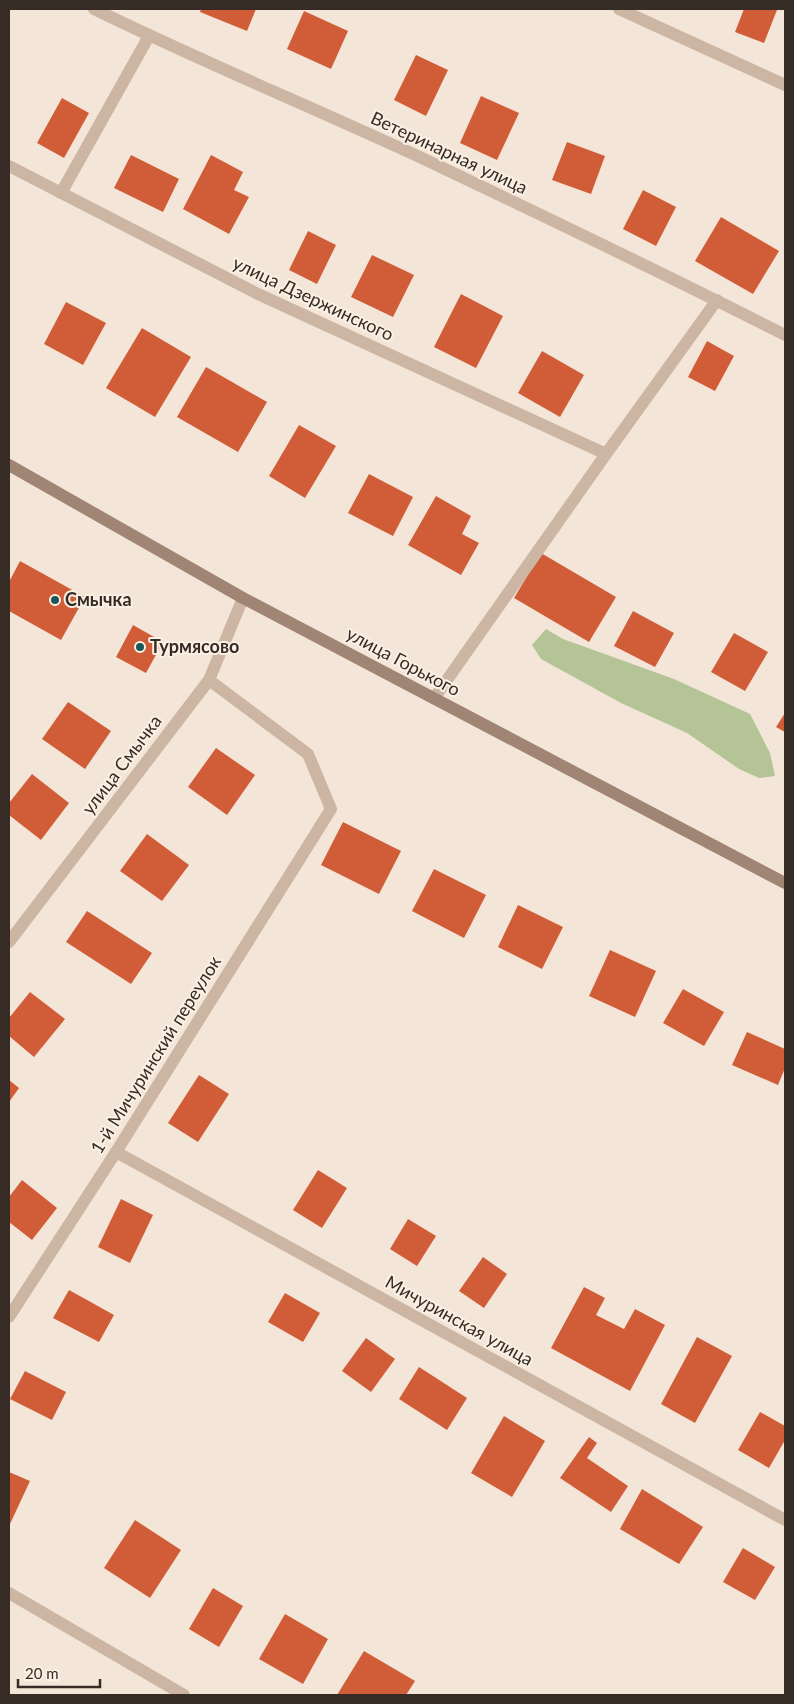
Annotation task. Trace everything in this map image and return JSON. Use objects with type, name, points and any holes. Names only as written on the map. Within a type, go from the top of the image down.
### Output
[{"type":"main road","name":"улица Горького","points":[[9,465],[243,598],[435,697],[785,883]]},
{"type":"street","name":"Ветеринарная улица","points":[[94,9],[149,36],[425,160],[717,300],[785,335]]},
{"type":"street","points":[[619,9],[785,85]]},
{"type":"street","points":[[61,193],[149,36]]},
{"type":"street","name":"улица Дзержинского","points":[[9,166],[258,294],[606,454]]},
{"type":"street","points":[[435,697],[717,300]]},
{"type":"street","name":"улица Смычка","points":[[9,942],[209,680],[243,598]]},
{"type":"street","name":"1-й Мичуринский переулок","points":[[9,1317],[116,1152],[331,809],[308,754],[209,680]]},
{"type":"street","name":"Мичуринская улица","points":[[116,1152],[785,1520]]},
{"type":"street","points":[[9,1593],[184,1695]]},
{"type":"green space","points":[[546,629],[563,639],[674,679],[750,714],[770,753],[775,776],[759,778],[739,769],[687,733],[621,703],[541,659],[532,645]]},
{"type":"building","points":[[201,9],[256,9],[247,31],[200,12]]},
{"type":"building","points":[[744,9],[777,10],[764,43],[735,32]]},
{"type":"building","points":[[304,11],[348,31],[331,69],[287,49]]},
{"type":"building","points":[[416,55],[448,70],[426,116],[394,100]]},
{"type":"building","points":[[481,96],[519,113],[497,160],[460,143]]},
{"type":"building","points":[[62,98],[89,113],[64,158],[37,143]]},
{"type":"building","points":[[567,142],[605,156],[591,194],[552,180]]},
{"type":"building","points":[[131,155],[179,179],[163,212],[114,188]]},
{"type":"building","points":[[211,155],[243,172],[234,190],[249,197],[229,234],[183,209]]},
{"type":"building","points":[[643,190],[676,207],[656,246],[623,229]]},
{"type":"building","points":[[721,217],[779,251],[753,294],[695,261]]},
{"type":"building","points":[[308,231],[336,245],[317,284],[289,270]]},
{"type":"building","points":[[372,255],[414,275],[393,317],[351,297]]},
{"type":"building","points":[[461,294],[503,316],[476,368],[434,347]]},
{"type":"building","points":[[66,302],[106,323],[83,365],[44,344]]},
{"type":"building","points":[[142,328],[191,357],[155,417],[106,388]]},
{"type":"building","points":[[707,341],[734,356],[715,391],[688,377]]},
{"type":"building","points":[[542,351],[584,375],[560,417],[518,393]]},
{"type":"building","points":[[206,367],[267,402],[238,452],[177,417]]},
{"type":"building","points":[[299,425],[336,446],[305,498],[269,476]]},
{"type":"building","points":[[369,474],[413,497],[393,536],[348,513]]},
{"type":"building","points":[[436,496],[471,516],[462,534],[479,543],[461,575],[408,545]]},
{"type":"building","points":[[541,553],[616,597],[589,642],[514,598]]},
{"type":"building","points":[[20,561],[85,597],[61,640],[9,611],[9,582]]},
{"type":"building","points":[[633,611],[674,633],[655,667],[614,646]]},
{"type":"building","points":[[133,625],[163,642],[146,673],[116,657]]},
{"type":"building","points":[[734,633],[768,652],[745,691],[711,672]]},
{"type":"building","points":[[68,702],[111,731],[85,769],[42,739]]},
{"type":"building","points":[[785,713],[785,732],[776,727]]},
{"type":"building","points":[[216,748],[255,775],[227,815],[188,787]]},
{"type":"building","points":[[32,774],[69,803],[41,840],[9,815],[9,803]]},
{"type":"building","points":[[343,822],[401,851],[379,894],[321,865]]},
{"type":"building","points":[[147,834],[189,865],[162,901],[120,871]]},
{"type":"building","points":[[434,869],[486,895],[464,938],[412,911]]},
{"type":"building","points":[[518,905],[563,927],[542,969],[498,947]]},
{"type":"building","points":[[87,911],[152,953],[131,984],[66,942]]},
{"type":"building","points":[[610,950],[656,971],[635,1017],[589,996]]},
{"type":"building","points":[[683,989],[724,1012],[704,1046],[663,1023]]},
{"type":"building","points":[[30,992],[65,1019],[34,1057],[9,1036],[9,1018]]},
{"type":"building","points":[[747,1032],[785,1049],[785,1068],[778,1085],[732,1065]]},
{"type":"building","points":[[199,1075],[229,1094],[198,1142],[168,1123]]},
{"type":"building","points":[[9,1080],[19,1088],[9,1102]]},
{"type":"building","points":[[318,1170],[347,1188],[322,1228],[293,1210]]},
{"type":"building","points":[[22,1180],[57,1208],[32,1240],[9,1222],[9,1197]]},
{"type":"building","points":[[121,1199],[153,1215],[130,1263],[98,1247]]},
{"type":"building","points":[[408,1219],[436,1236],[417,1266],[390,1249]]},
{"type":"building","points":[[483,1257],[507,1274],[484,1308],[459,1291]]},
{"type":"building","points":[[584,1287],[605,1298],[596,1315],[624,1329],[635,1309],[665,1325],[630,1391],[551,1348]]},
{"type":"building","points":[[69,1290],[114,1315],[99,1342],[53,1318]]},
{"type":"building","points":[[285,1293],[320,1313],[303,1342],[268,1322]]},
{"type":"building","points":[[697,1337],[732,1356],[695,1423],[661,1404]]},
{"type":"building","points":[[366,1338],[395,1359],[371,1392],[342,1371]]},
{"type":"building","points":[[419,1367],[467,1398],[447,1430],[399,1399]]},
{"type":"building","points":[[25,1371],[66,1392],[52,1420],[10,1399]]},
{"type":"building","points":[[760,1412],[785,1426],[785,1440],[769,1468],[738,1450]]},
{"type":"building","points":[[504,1416],[545,1441],[512,1497],[471,1473]]},
{"type":"building","points":[[589,1437],[597,1443],[587,1458],[628,1486],[611,1512],[560,1478]]},
{"type":"building","points":[[9,1472],[30,1481],[10,1524],[9,1523]]},
{"type":"building","points":[[642,1489],[703,1527],[679,1564],[620,1529]]},
{"type":"building","points":[[135,1520],[181,1550],[150,1598],[104,1568]]},
{"type":"building","points":[[743,1548],[775,1567],[755,1600],[723,1582]]},
{"type":"building","points":[[213,1588],[243,1606],[219,1647],[189,1629]]},
{"type":"building","points":[[285,1614],[328,1639],[303,1684],[259,1659]]},
{"type":"building","points":[[364,1651],[415,1681],[406,1695],[337,1695]]},
{"type":"place","name":"Смычка","points":[[55,600]]},
{"type":"place","name":"Турмясово","points":[[140,647]]}]
